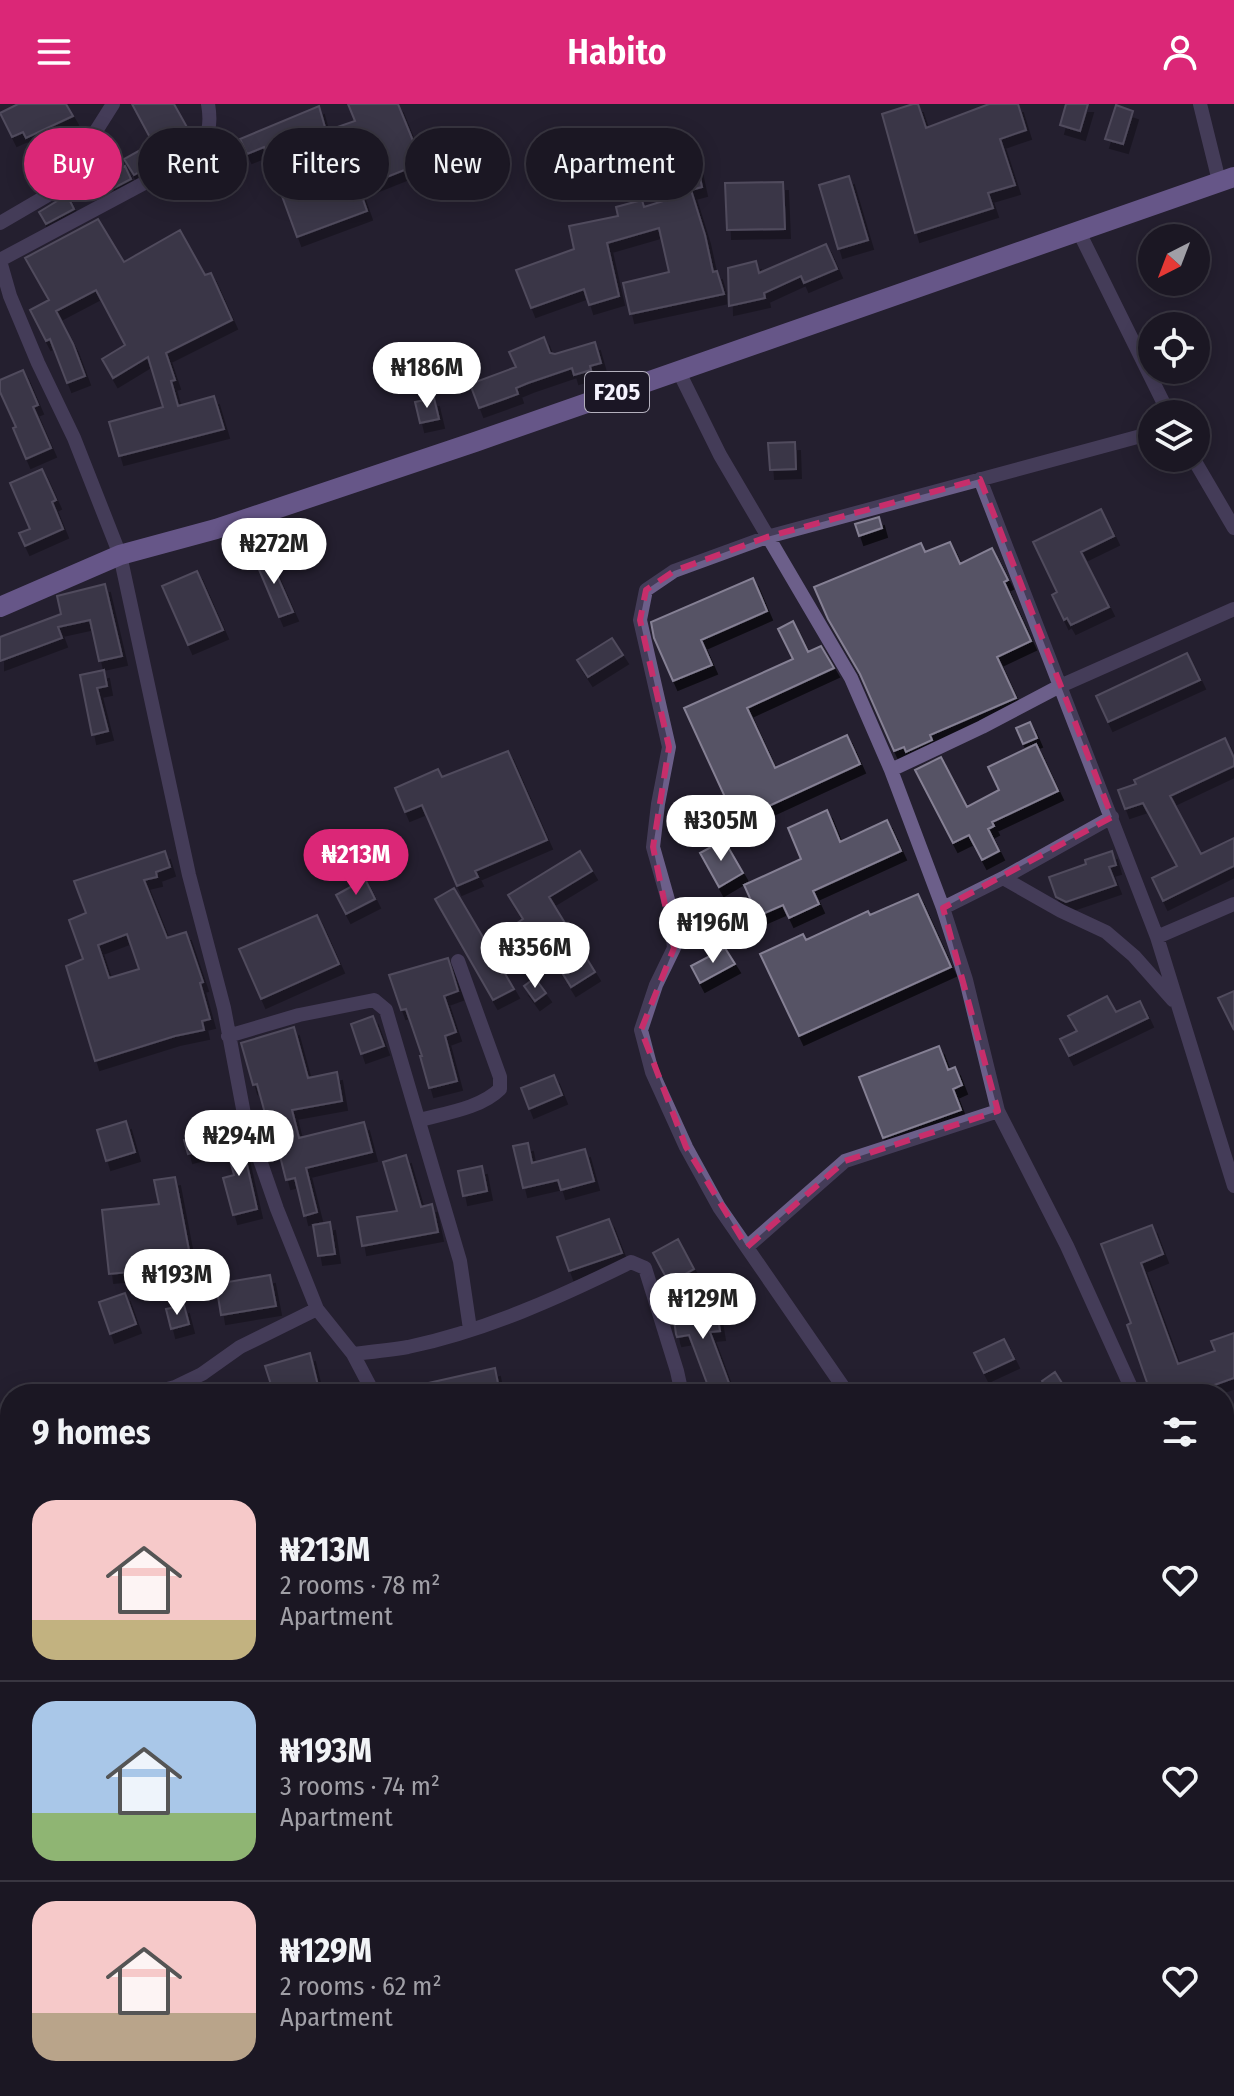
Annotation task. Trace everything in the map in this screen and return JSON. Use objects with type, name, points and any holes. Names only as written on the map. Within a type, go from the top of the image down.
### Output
[{"type":"main road","name":"F205","points":[[0,607],[120,555],[216,529],[805,328],[1226,179]]},
{"type":"street","points":[[0,223],[60,188],[113,104]]},
{"type":"street","points":[[208,104],[209,132],[201,147],[178,165],[0,261],[16,310],[74,438],[120,555],[189,875],[224,1008],[244,1114],[277,1209],[317,1309],[353,1354],[369,1384]]},
{"type":"street","points":[[1200,104],[1226,179]]},
{"type":"street","points":[[1079,232],[1162,400]]},
{"type":"street","points":[[678,370],[720,455],[851,678],[891,770],[943,908],[966,980],[998,1111],[1067,1246],[1129,1384]]},
{"type":"street","points":[[841,1384],[719,1207],[686,1147],[652,1072],[641,1030],[656,985],[674,948],[670,907],[653,847],[669,747],[640,620],[646,590],[674,571],[767,537],[1138,437]]},
{"type":"street","points":[[1201,472],[1234,528]]},
{"type":"street","points":[[980,479],[1157,937],[1234,1186]]},
{"type":"street","points":[[891,770],[1058,687],[1234,609]]},
{"type":"street","points":[[943,908],[1112,817]]},
{"type":"street","points":[[1003,878],[1106,932],[1134,956],[1179,1008]]},
{"type":"street","points":[[1157,937],[1234,904]]},
{"type":"street","points":[[420,1120],[465,1107],[493,1096],[500,1089],[500,1077],[458,961]]},
{"type":"street","points":[[228,1036],[299,1015],[374,1000],[386,1010],[460,1261],[470,1329]]},
{"type":"street","points":[[747,1247],[845,1161],[998,1111]]},
{"type":"street","points":[[353,1354],[407,1347],[470,1329],[566,1294],[631,1262],[645,1268],[679,1384]]},
{"type":"street","points":[[181,1384],[202,1374],[240,1347],[317,1309]]},
{"type":"highlighted area","points":[[980,479],[1112,817],[943,908],[998,1111],[845,1161],[747,1247],[686,1147],[641,1030],[674,948],[653,847],[669,747],[640,620],[646,590],[674,571],[767,537]]},
{"type":"building","points":[[18,104],[66,104],[73,116],[47,128],[24,128],[24,134],[12,137],[0,113]]},
{"type":"building","points":[[132,104],[174,104],[187,128],[145,128]]},
{"type":"building","points":[[348,104],[398,104],[408,128],[405,128],[405,170],[389,176],[389,128],[335,128],[355,121]]},
{"type":"building","points":[[918,104],[926,128],[989,104],[1018,104],[1026,130],[1000,139],[1015,185],[988,193],[993,208],[915,233],[882,114]]},
{"type":"building","points":[[1066,104],[1088,104],[1080,131],[1060,125]]},
{"type":"building","points":[[1116,105],[1133,111],[1123,144],[1105,139]]},
{"type":"building","points":[[319,106],[325,128],[266,128]]},
{"type":"building","points":[[263,129],[263,147],[247,154],[247,136]]},
{"type":"building","points":[[138,151],[138,173],[134,175],[124,159]]},
{"type":"building","points":[[125,166],[131,179],[122,184],[122,168]]},
{"type":"building","points":[[849,176],[868,240],[838,249],[819,185]]},
{"type":"building","points":[[783,182],[785,229],[727,230],[725,183]]},
{"type":"building","points":[[59,200],[70,200],[74,209],[46,224],[39,212]]},
{"type":"building","points":[[283,200],[363,200],[367,211],[297,237]]},
{"type":"building","points":[[642,200],[644,207],[666,200],[694,200],[713,272],[717,271],[724,294],[630,314],[623,283],[669,272],[659,228],[607,243],[619,296],[589,305],[584,289],[531,308],[516,270],[574,249],[569,226],[618,216],[616,207]]},
{"type":"building","points":[[98,219],[124,262],[180,230],[205,275],[211,273],[232,320],[166,353],[175,380],[171,381],[178,406],[214,396],[224,429],[119,456],[109,422],[163,407],[148,357],[113,378],[102,359],[125,345],[96,290],[56,311],[85,376],[67,383],[50,339],[46,341],[30,310],[49,300],[25,258]]},
{"type":"building","points":[[826,244],[837,269],[804,283],[801,276],[764,293],[765,298],[729,306],[728,268],[756,261],[759,273]]},
{"type":"building","points":[[544,337],[550,353],[555,354],[595,342],[601,363],[574,375],[572,368],[528,383],[516,388],[518,394],[479,408],[470,384],[516,367],[509,352]]},
{"type":"building","points":[[23,370],[38,405],[33,407],[51,448],[26,459],[0,392],[0,380]]},
{"type":"building","points":[[434,398],[439,419],[420,423],[415,402]]},
{"type":"building","points":[[795,442],[796,469],[770,470],[768,443]]},
{"type":"building","points":[[42,469],[56,500],[52,502],[63,529],[25,546],[19,533],[30,529],[10,483]]},
{"type":"building","points":[[1101,509],[1114,536],[1081,552],[1109,607],[1071,625],[1067,618],[1064,620],[1052,595],[1057,592],[1033,542]]},
{"type":"building","points":[[879,517],[882,528],[859,536],[855,524]]},
{"type":"building","points":[[950,542],[960,564],[992,548],[1008,580],[1004,582],[1031,641],[997,657],[1016,698],[930,735],[932,740],[906,752],[904,747],[894,751],[860,674],[828,619],[814,587],[921,543],[925,552]]},
{"type":"building","points":[[268,555],[293,612],[279,617],[255,560]]},
{"type":"building","points":[[197,571],[223,630],[188,645],[162,586]]},
{"type":"building","points":[[753,578],[767,611],[701,640],[712,665],[673,681],[654,638],[651,622]]},
{"type":"building","points":[[105,584],[122,656],[99,661],[90,620],[58,627],[62,638],[0,661],[0,637],[61,614],[57,596]]},
{"type":"building","points":[[793,621],[808,652],[821,646],[834,668],[747,708],[775,768],[847,735],[860,764],[736,821],[684,708],[793,659],[778,629]]},
{"type":"building","points":[[612,638],[623,655],[588,677],[577,660]]},
{"type":"building","points":[[1187,653],[1200,680],[1108,722],[1096,696]]},
{"type":"building","points":[[104,670],[107,686],[97,688],[108,731],[92,735],[80,675]]},
{"type":"building","points":[[1030,722],[1037,738],[1023,744],[1016,728]]},
{"type":"building","points":[[1225,738],[1234,758],[1234,766],[1170,796],[1201,854],[1234,838],[1234,866],[1163,901],[1152,878],[1177,866],[1143,803],[1125,809],[1118,790],[1136,784],[1134,780]]},
{"type":"building","points":[[1036,744],[1058,791],[992,822],[994,826],[988,829],[999,851],[982,860],[969,835],[953,843],[915,770],[941,757],[967,807],[999,790],[988,767]]},
{"type":"building","points":[[508,751],[547,840],[475,871],[478,877],[457,886],[422,805],[405,812],[395,788],[438,769],[442,777]]},
{"type":"building","points":[[827,810],[840,842],[887,820],[901,851],[813,891],[819,904],[789,918],[783,905],[758,916],[744,885],[801,859],[788,828]]},
{"type":"building","points":[[724,840],[743,873],[719,887],[700,853]]},
{"type":"building","points":[[165,851],[170,867],[156,872],[157,877],[144,880],[167,938],[186,932],[203,982],[200,983],[210,1019],[202,1021],[204,1030],[95,1061],[66,966],[83,959],[69,920],[86,913],[74,881]],"holes":[[[127,934],[139,969],[109,978],[98,945]]]},
{"type":"building","points":[[580,851],[592,871],[549,897],[595,972],[571,987],[540,937],[500,965],[514,989],[493,1000],[435,899],[454,888],[487,944],[523,919],[508,895]]},
{"type":"building","points":[[1112,851],[1116,865],[1109,867],[1116,885],[1066,902],[1056,897],[1049,877]]},
{"type":"building","points":[[365,879],[375,899],[346,914],[336,895]]},
{"type":"building","points":[[918,894],[951,967],[799,1036],[760,954],[803,934],[806,940],[868,911],[870,915]]},
{"type":"building","points":[[317,915],[339,964],[261,999],[239,949]]},
{"type":"building","points":[[725,948],[735,964],[700,983],[691,966]]},
{"type":"building","points":[[448,958],[458,991],[444,996],[456,1032],[445,1036],[457,1081],[429,1088],[406,1009],[401,1010],[389,975]]},
{"type":"building","points":[[535,978],[546,993],[535,1001],[524,986]]},
{"type":"building","points":[[1234,991],[1234,1030],[1218,998]]},
{"type":"building","points":[[1107,996],[1116,1012],[1140,1001],[1148,1018],[1069,1056],[1060,1039],[1077,1031],[1068,1016]]},
{"type":"building","points":[[373,1016],[384,1046],[361,1054],[351,1024]]},
{"type":"building","points":[[294,1027],[308,1078],[337,1072],[342,1101],[292,1110],[299,1138],[364,1122],[372,1152],[306,1168],[317,1212],[304,1216],[295,1178],[286,1180],[270,1116],[266,1117],[257,1084],[253,1085],[241,1043]]},
{"type":"building","points":[[939,1046],[948,1070],[955,1067],[962,1085],[953,1089],[961,1110],[883,1138],[859,1077]]},
{"type":"building","points":[[554,1075],[562,1095],[529,1109],[521,1088]]},
{"type":"building","points":[[126,1121],[135,1152],[106,1161],[97,1130]]},
{"type":"building","points":[[217,1132],[221,1145],[188,1154],[184,1140]]},
{"type":"building","points":[[240,1134],[257,1209],[233,1215],[223,1178],[234,1175],[224,1138]]},
{"type":"building","points":[[528,1143],[532,1163],[585,1149],[594,1181],[561,1190],[558,1180],[523,1188],[513,1146]]},
{"type":"building","points":[[406,1155],[421,1207],[432,1204],[438,1232],[362,1246],[357,1217],[397,1211],[383,1162]]},
{"type":"building","points":[[482,1166],[487,1191],[463,1196],[458,1171]]},
{"type":"building","points":[[175,1177],[192,1266],[109,1274],[102,1210],[159,1204],[154,1180]]},
{"type":"building","points":[[609,1219],[622,1253],[569,1271],[557,1237]]},
{"type":"building","points":[[330,1222],[335,1254],[318,1256],[313,1225]]},
{"type":"building","points":[[1152,1225],[1163,1254],[1141,1263],[1178,1364],[1215,1351],[1211,1341],[1234,1333],[1234,1378],[1217,1384],[1148,1384],[1127,1325],[1131,1323],[1101,1244]]},
{"type":"building","points":[[678,1239],[694,1269],[669,1283],[653,1253]]},
{"type":"building","points":[[270,1275],[276,1306],[221,1315],[216,1284]]},
{"type":"building","points":[[125,1293],[136,1324],[110,1334],[99,1302]]},
{"type":"building","points":[[715,1301],[720,1331],[710,1332],[729,1384],[707,1384],[689,1335],[677,1337],[672,1307]]},
{"type":"building","points":[[184,1305],[189,1324],[171,1329],[166,1309]]},
{"type":"building","points":[[1004,1339],[1014,1359],[984,1373],[974,1353]]},
{"type":"building","points":[[310,1353],[318,1384],[271,1384],[265,1366]]},
{"type":"building","points":[[495,1368],[498,1384],[424,1384]]},
{"type":"building","points":[[1055,1372],[1063,1384],[1044,1384],[1042,1381]]}]
